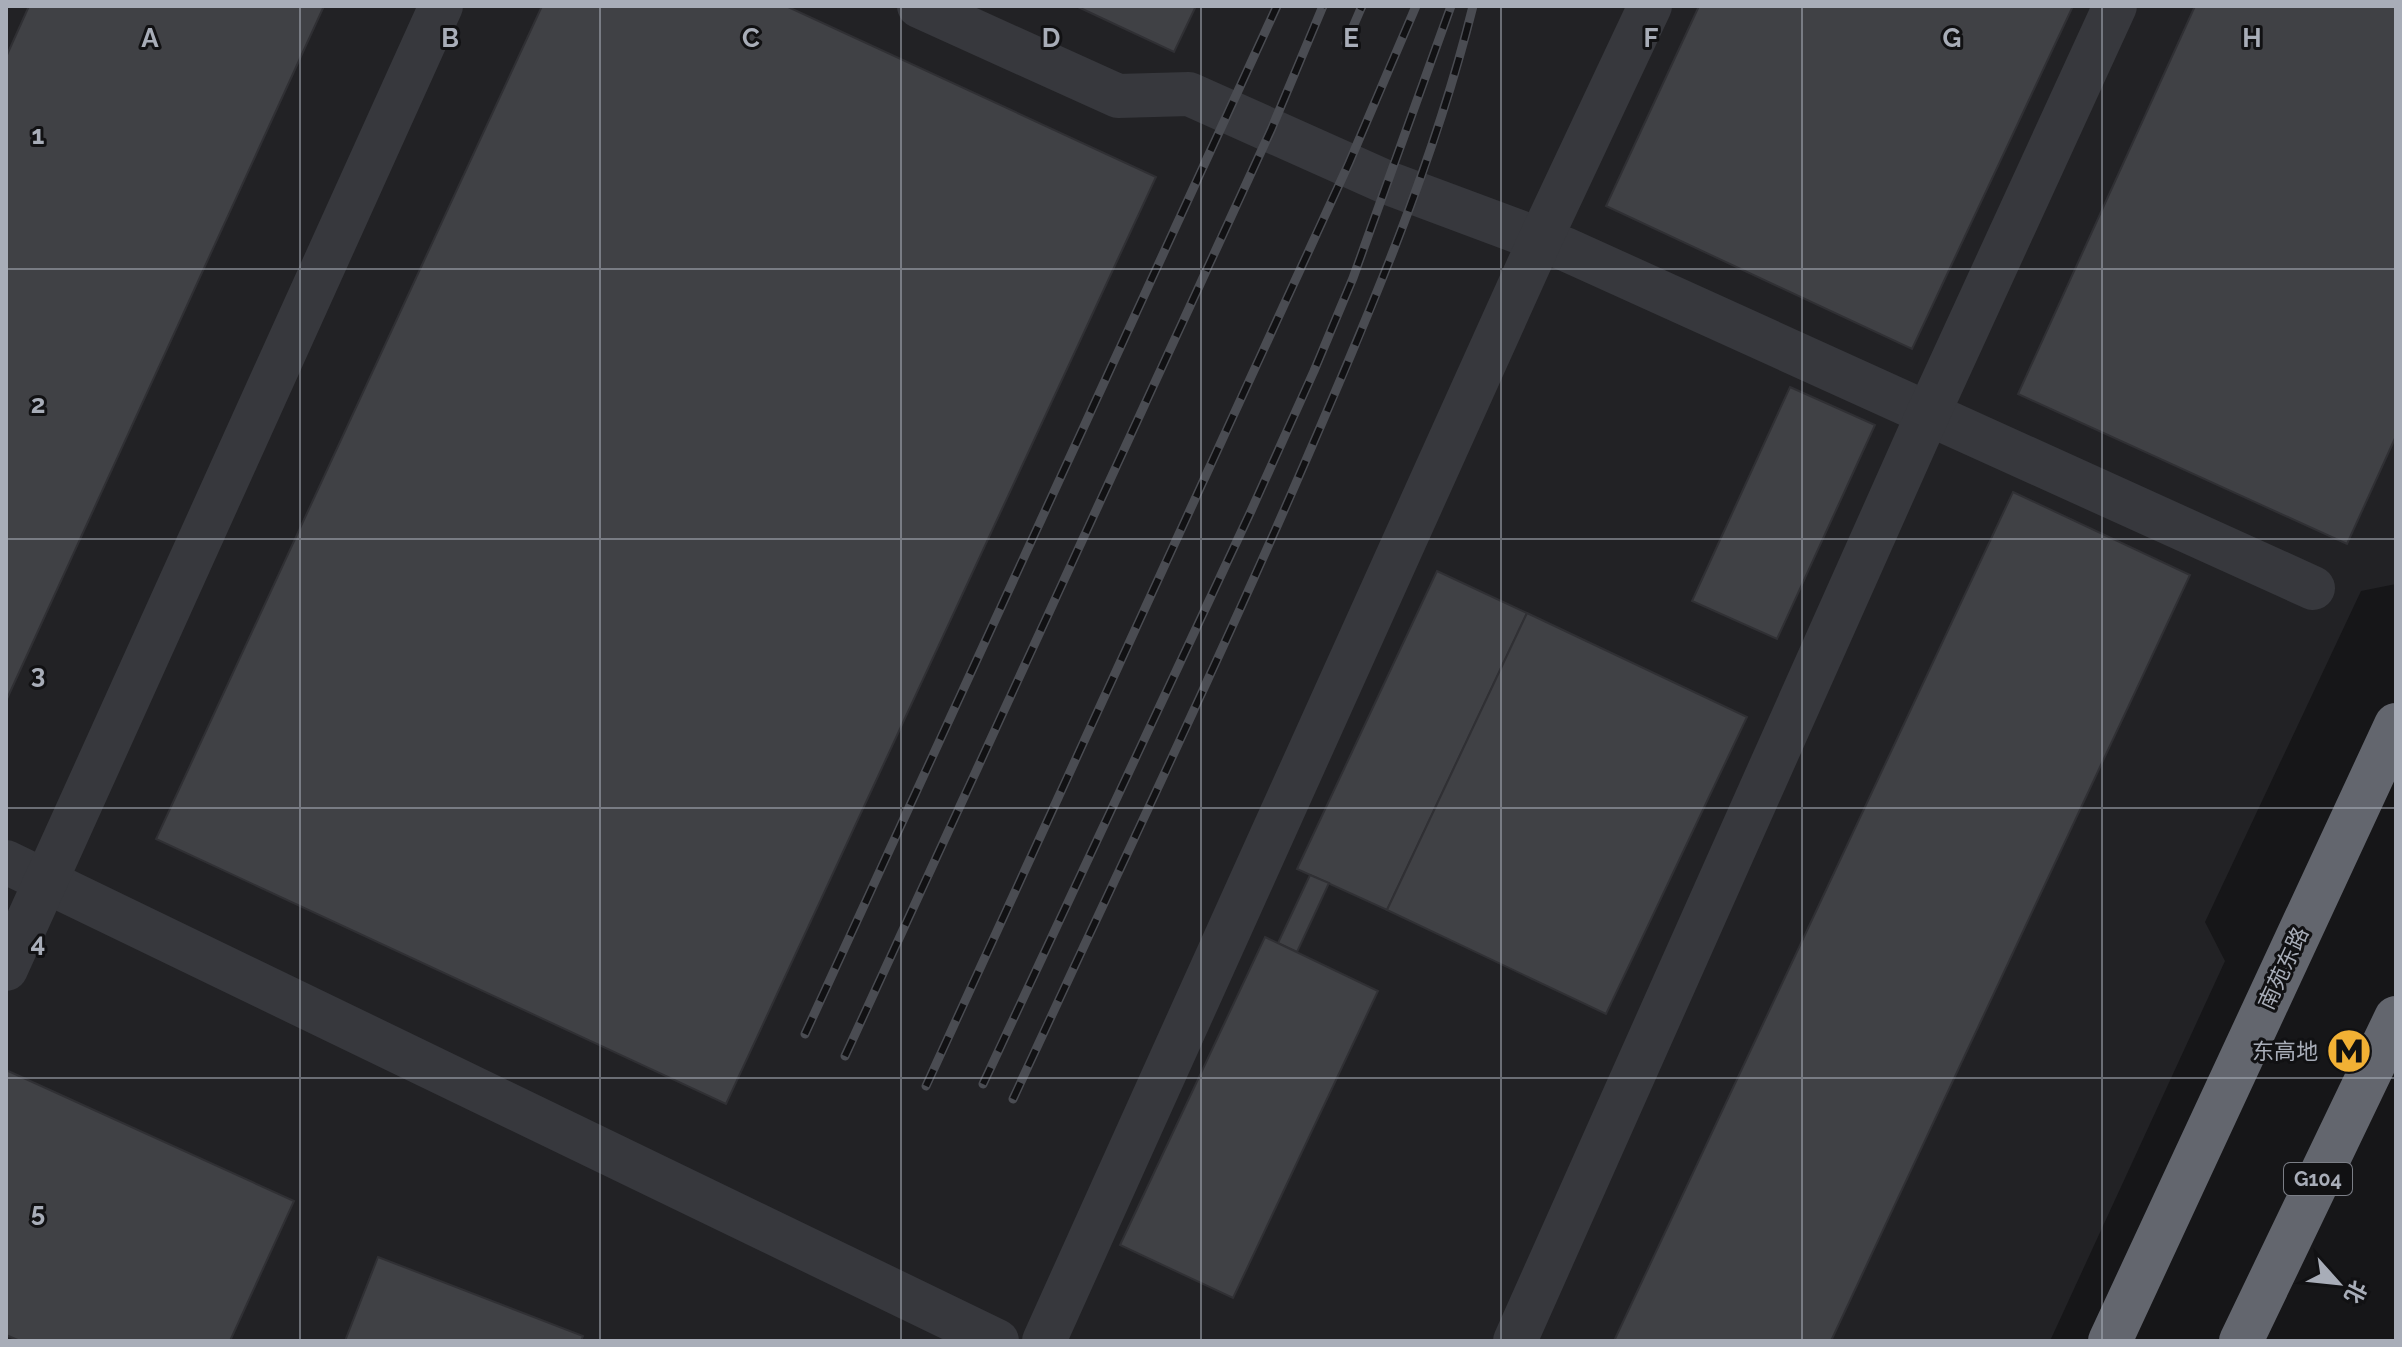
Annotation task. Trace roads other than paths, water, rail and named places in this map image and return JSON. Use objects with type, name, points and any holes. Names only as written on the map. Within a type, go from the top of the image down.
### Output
[{"type":"highway","name":"南苑东路","points":[[2110,1341],[2396,725]]},
{"type":"highway","name":"G104","points":[[2241,1341],[2396,1018]]},
{"type":"lane","points":[[6,969],[441,6]]},
{"type":"lane","points":[[919,6],[1118,96],[1189,94],[1388,183],[1565,249],[2313,588]]},
{"type":"lane","points":[[1044,1341],[1540,240],[1650,6]]},
{"type":"lane","points":[[1515,1341],[1928,414],[2115,6]]},
{"type":"lane","points":[[6,862],[997,1341]]},
{"type":"railway","points":[[805,1034],[1277,6]]},
{"type":"railway","points":[[845,1056],[1271,130],[1323,6]]},
{"type":"railway","points":[[1346,43],[1362,6]]},
{"type":"railway","points":[[926,1086],[1349,163],[1416,6]]},
{"type":"railway","points":[[983,1084],[1314,371],[1353,278],[1451,6]]},
{"type":"railway","points":[[1013,1099],[1235,621],[1354,349],[1420,180],[1473,6]]},
{"type":"place","name":"东高地","points":[[2349,1051]]}]
